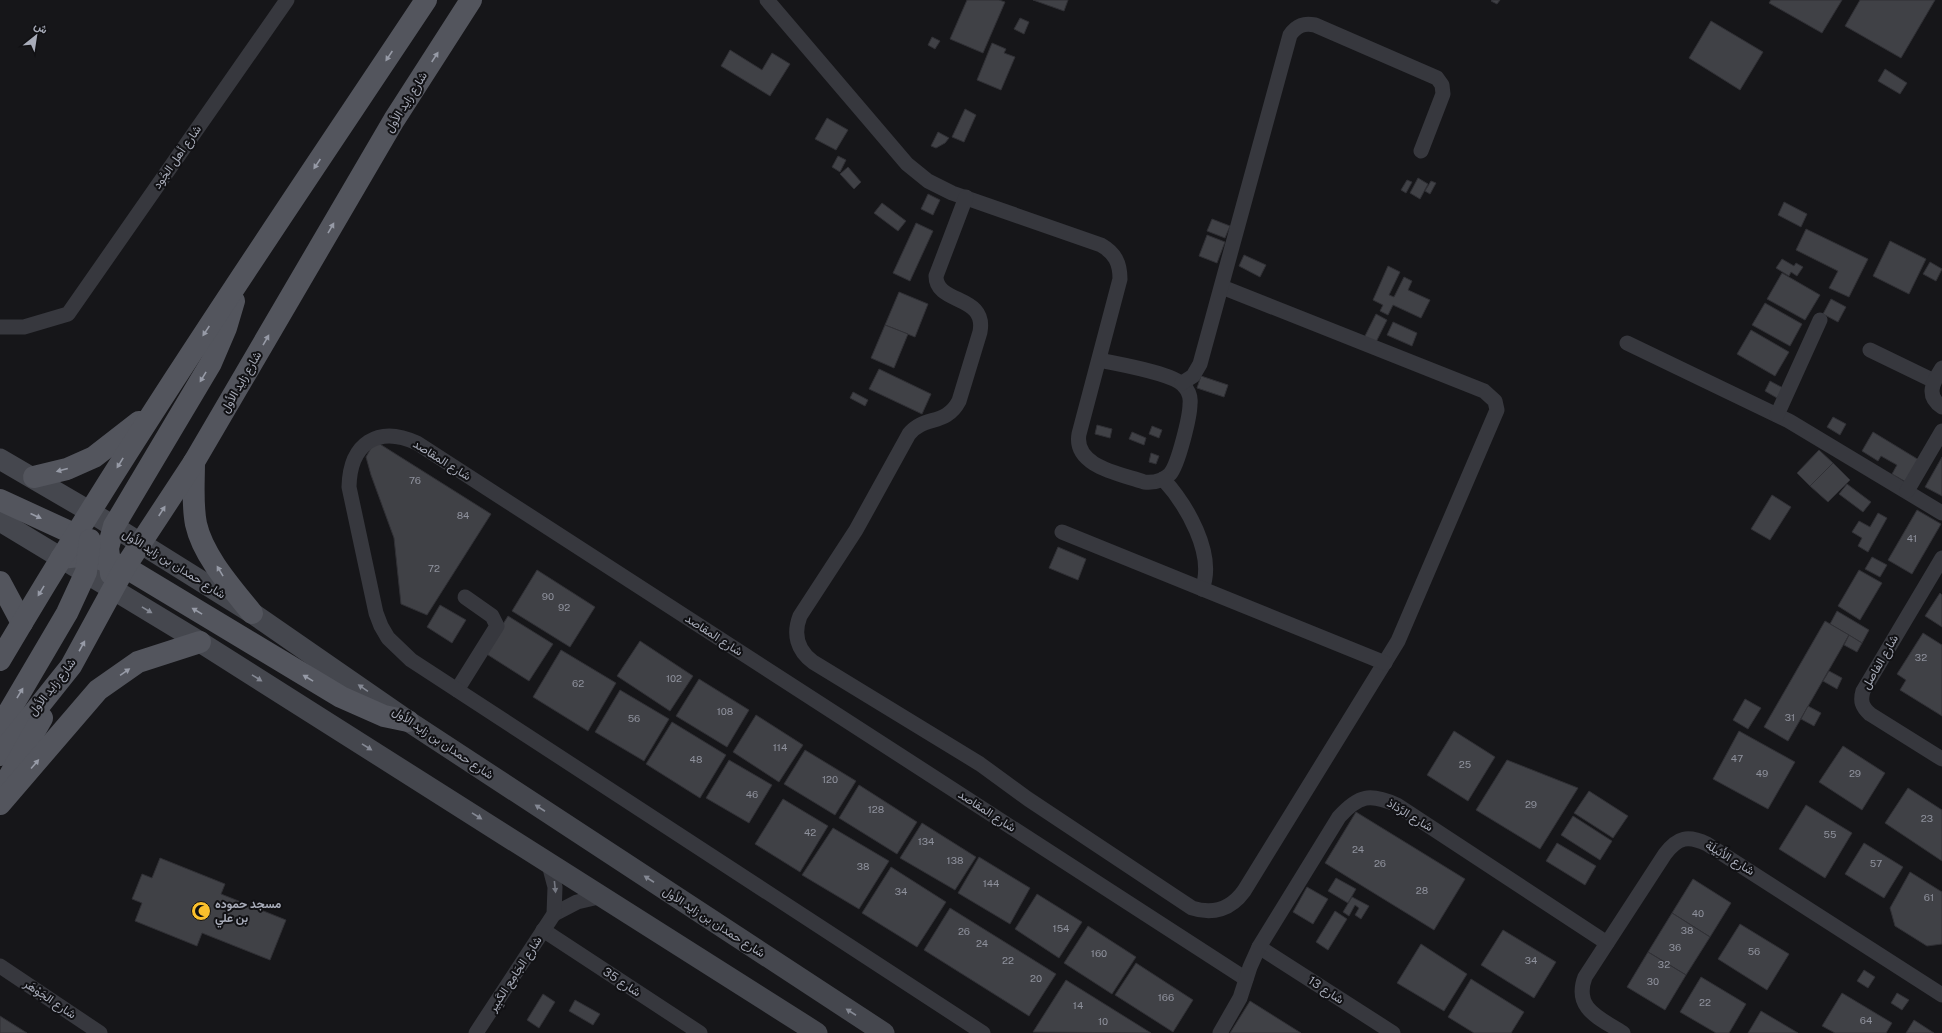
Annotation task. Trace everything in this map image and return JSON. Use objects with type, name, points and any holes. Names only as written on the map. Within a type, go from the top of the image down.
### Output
[{"type":"main road","name":"شارع زايد الأول","points":[[0,755],[71,666],[113,589],[97,554],[89,511],[152,411],[426,0]]},
{"type":"main road","name":"شارع زايد الأول","points":[[0,660],[61,558],[97,554],[141,544],[194,462],[394,120],[471,0]]},
{"type":"main road","points":[[0,727],[67,613],[97,554],[211,363],[226,328],[242,276]]},
{"type":"main road","points":[[34,477],[67,469],[94,457],[152,411]]},
{"type":"main road","name":"شارع حمدان بن زايد الأول","points":[[0,459],[34,477],[252,613],[408,721],[884,1033]]},
{"type":"main road","points":[[194,462],[194,509],[197,526],[223,577],[252,613]]},
{"type":"main road","points":[[0,500],[97,554],[321,686],[384,716],[408,721]]},
{"type":"main road","points":[[0,521],[61,558],[97,554]]},
{"type":"main road","points":[[97,554],[113,589],[548,861],[817,1033]]},
{"type":"main road","points":[[0,582],[22,623]]},
{"type":"main road","points":[[0,804],[98,690],[138,662],[200,642]]},
{"type":"main road","points":[[0,794],[71,666]]},
{"type":"street","name":"شارع أهل الجُود","points":[[0,327],[24,327],[68,314],[286,0]]},
{"type":"street","points":[[767,0],[907,164],[928,181],[952,193],[1101,245],[1112,253],[1119,265],[1120,279],[1079,434],[1080,449],[1086,458],[1099,466],[1144,482],[1163,479],[1176,465],[1190,404],[1188,393],[1182,383],[1169,377],[1099,360]]},
{"type":"street","points":[[1182,383],[1193,376],[1200,364],[1290,35],[1299,26],[1304,24],[1315,24],[1437,78],[1442,85],[1443,94],[1421,150]]},
{"type":"street","points":[[966,197],[936,281],[942,290],[976,310],[981,321],[980,332],[959,400],[956,407],[945,417],[918,425],[909,434],[856,530],[800,616],[796,636],[801,651],[806,657],[980,764],[1028,799],[1192,908],[1211,912],[1231,905],[1244,891],[1398,641],[1496,414],[1495,401],[1484,391],[1222,287]]},
{"type":"street","points":[[1777,415],[1820,320]]},
{"type":"street","points":[[1627,343],[1777,415],[1942,513]]},
{"type":"street","points":[[1870,350],[1938,375],[1932,394],[1936,403],[1942,407]]},
{"type":"street","points":[[1907,491],[1942,431]]},
{"type":"street","name":"شارع المقاصد","points":[[983,1033],[410,660],[399,650],[380,626],[376,613],[349,487],[350,472],[354,457],[363,446],[376,438],[390,435],[405,438],[417,443],[1246,979]]},
{"type":"street","points":[[1163,479],[1183,503],[1196,529],[1206,569],[1205,581],[1202,589]]},
{"type":"street","points":[[1062,532],[1385,663]]},
{"type":"street","name":"شارع الفاصل","points":[[1942,558],[1863,691],[1862,696],[1863,706],[1870,714],[1942,759]]},
{"type":"street","points":[[457,690],[497,626],[492,616],[465,597]]},
{"type":"street","name":"شارع الرَّذاذ","points":[[1220,1033],[1240,998],[1259,947],[1339,816],[1350,804],[1364,798],[1380,798],[1397,805],[1607,943]]},
{"type":"street","name":"شارع الأَثِيلَة","points":[[1623,1033],[1587,1008],[1582,998],[1581,988],[1585,977],[1672,844],[1683,839],[1695,838],[1747,868],[1942,995]]},
{"type":"street","points":[[548,861],[555,887],[554,914]]},
{"type":"street","name":"شارع الجَامِع الكَبِير","points":[[476,1033],[554,914],[577,902],[603,896]]},
{"type":"street","name":"شارع 35","points":[[543,930],[700,1033]]},
{"type":"street","name":"شارع 13","points":[[1259,947],[1393,1033]]},
{"type":"street","name":"شارع الجَوْهَر","points":[[0,966],[100,1033]]},
{"type":"building","points":[[967,0],[999,0],[1005,2],[983,53],[950,39]]},
{"type":"building","points":[[1033,0],[1068,0],[1064,11]]},
{"type":"building","points":[[1500,0],[1497,4],[1491,1]]},
{"type":"building","points":[[1771,0],[1842,0],[1822,33],[1769,3]]},
{"type":"building","points":[[1860,0],[1935,0],[1901,58],[1845,26]]},
{"type":"building","points":[[1020,18],[1029,22],[1024,34],[1014,29]]},
{"type":"building","points":[[1711,21],[1763,52],[1740,90],[1689,58]]},
{"type":"building","points":[[932,37],[940,41],[935,49],[928,45]]},
{"type":"building","points":[[992,43],[1006,49],[1004,53],[1015,57],[1001,90],[977,80]]},
{"type":"building","points":[[730,50],[762,70],[772,53],[790,64],[770,96],[721,66]]},
{"type":"building","points":[[1885,69],[1907,83],[1900,94],[1878,81]]},
{"type":"building","points":[[965,109],[976,115],[964,142],[952,137]]},
{"type":"building","points":[[827,118],[848,130],[836,150],[815,139]]},
{"type":"building","points":[[938,132],[949,138],[945,143],[936,148],[931,146]]},
{"type":"building","points":[[838,156],[846,160],[840,172],[832,167]]},
{"type":"building","points":[[848,167],[861,182],[854,189],[840,174]]},
{"type":"building","points":[[1418,178],[1428,184],[1420,199],[1410,193]]},
{"type":"building","points":[[1407,180],[1412,182],[1406,193],[1401,190]]},
{"type":"building","points":[[1431,181],[1436,183],[1430,194],[1425,191]]},
{"type":"building","points":[[928,194],[940,200],[933,215],[921,209]]},
{"type":"building","points":[[1784,202],[1807,214],[1801,227],[1778,215]]},
{"type":"building","points":[[882,203],[906,221],[898,231],[874,213]]},
{"type":"building","points":[[1212,219],[1230,226],[1225,238],[1207,231]]},
{"type":"building","points":[[916,223],[933,231],[910,281],[893,273]]},
{"type":"building","points":[[1806,229],[1868,259],[1849,297],[1829,288],[1838,271],[1796,250]]},
{"type":"building","points":[[1207,235],[1225,242],[1217,263],[1199,256]]},
{"type":"building","points":[[1890,241],[1926,259],[1909,294],[1873,276]]},
{"type":"building","points":[[1244,255],[1266,265],[1260,277],[1239,266]]},
{"type":"building","points":[[1782,259],[1794,266],[1796,263],[1803,267],[1797,276],[1791,272],[1789,276],[1776,268]]},
{"type":"building","points":[[1930,262],[1942,269],[1936,281],[1923,274]]},
{"type":"building","points":[[1388,266],[1400,272],[1389,295],[1394,297],[1404,277],[1412,281],[1408,290],[1430,300],[1421,318],[1393,305],[1388,315],[1380,311],[1383,305],[1373,300]]},
{"type":"building","points":[[1782,273],[1820,295],[1805,320],[1767,299]]},
{"type":"building","points":[[899,292],[928,304],[915,337],[885,325]]},
{"type":"building","points":[[1831,299],[1846,307],[1838,322],[1823,314]]},
{"type":"building","points":[[1765,303],[1802,324],[1790,346],[1752,325]]},
{"type":"building","points":[[1376,314],[1387,320],[1375,344],[1364,338]]},
{"type":"building","points":[[1393,322],[1417,333],[1412,346],[1387,335]]},
{"type":"building","points":[[885,325],[908,334],[894,368],[871,358]]},
{"type":"building","points":[[1751,330],[1789,352],[1775,376],[1737,354]]},
{"type":"building","points":[[879,369],[931,394],[922,414],[869,389]]},
{"type":"building","points":[[1201,376],[1228,385],[1224,397],[1197,388]]},
{"type":"building","points":[[1770,381],[1783,388],[1777,398],[1765,391]]},
{"type":"building","points":[[853,392],[868,400],[865,406],[850,398]]},
{"type":"building","points":[[1833,417],[1846,424],[1840,435],[1827,427]]},
{"type":"building","points":[[1097,425],[1112,429],[1110,438],[1095,434]]},
{"type":"building","points":[[1152,426],[1162,430],[1159,438],[1149,434]]},
{"type":"building","points":[[1132,432],[1146,438],[1144,445],[1129,439]]},
{"type":"building","points":[[1873,432],[1919,460],[1906,482],[1892,474],[1897,465],[1881,456],[1878,461],[1862,451]]},
{"type":"building","points":[[375,441],[491,514],[427,615],[401,604],[394,538],[366,457]]},
{"type":"building","points":[[1819,450],[1833,463],[1810,486],[1797,473]]},
{"type":"building","points":[[1151,453],[1159,456],[1156,464],[1149,462]]},
{"type":"building","points":[[1942,457],[1942,496],[1925,487]]},
{"type":"building","points":[[1833,463],[1850,480],[1828,502],[1810,486]]},
{"type":"building","points":[[1847,484],[1871,502],[1863,512],[1839,494]]},
{"type":"building","points":[[1772,495],[1791,507],[1770,540],[1751,529]]},
{"type":"building","points":[[1917,510],[1941,524],[1912,574],[1888,560]]},
{"type":"building","points":[[1878,513],[1887,518],[1868,552],[1858,546],[1862,538],[1852,532],[1859,521],[1870,527]]},
{"type":"building","points":[[1058,547],[1086,559],[1078,580],[1049,568]]},
{"type":"building","points":[[1872,557],[1887,565],[1880,577],[1865,569]]},
{"type":"building","points":[[537,570],[595,607],[570,647],[512,611]]},
{"type":"building","points":[[1859,570],[1882,583],[1860,620],[1838,606]]},
{"type":"building","points":[[1940,593],[1942,595],[1942,627],[1925,616]]},
{"type":"building","points":[[440,605],[466,620],[452,643],[427,627]]},
{"type":"building","points":[[1837,611],[1869,630],[1862,643],[1830,624]]},
{"type":"building","points":[[508,616],[553,644],[529,681],[485,653]]},
{"type":"building","points":[[1825,621],[1849,635],[1788,741],[1764,727]]},
{"type":"building","points":[[1923,633],[1942,645],[1942,716],[1900,690],[1906,680],[1897,674]]},
{"type":"building","points":[[1849,635],[1862,643],[1857,652],[1844,645]]},
{"type":"building","points":[[640,641],[693,676],[670,711],[617,676]]},
{"type":"building","points":[[561,650],[616,683],[588,731],[533,697]]},
{"type":"building","points":[[1829,671],[1842,678],[1837,689],[1823,681]]},
{"type":"building","points":[[699,679],[749,710],[727,747],[676,716]]},
{"type":"building","points":[[620,690],[669,719],[644,761],[595,732]]},
{"type":"building","points":[[1745,699],[1761,708],[1748,729],[1733,720]]},
{"type":"building","points":[[1808,706],[1821,713],[1814,726],[1801,719]]},
{"type":"building","points":[[756,715],[803,745],[779,782],[733,752]]},
{"type":"building","points":[[672,722],[726,755],[700,798],[646,764]]},
{"type":"building","points":[[1454,731],[1495,757],[1468,801],[1427,775]]},
{"type":"building","points":[[1739,731],[1795,762],[1768,809],[1713,779]]},
{"type":"building","points":[[1843,746],[1885,773],[1862,810],[1819,782]]},
{"type":"building","points":[[805,750],[856,781],[835,815],[784,784]]},
{"type":"building","points":[[729,760],[772,785],[749,823],[706,798]]},
{"type":"building","points":[[1507,760],[1578,788],[1540,849],[1476,810]]},
{"type":"building","points":[[859,785],[917,822],[897,854],[839,818]]},
{"type":"building","points":[[1908,788],[1942,810],[1942,861],[1885,823]]},
{"type":"building","points":[[1589,791],[1628,816],[1613,838],[1574,813]]},
{"type":"building","points":[[783,799],[828,826],[800,872],[755,844]]},
{"type":"building","points":[[1806,805],[1852,833],[1825,878],[1779,849]]},
{"type":"building","points":[[1356,812],[1465,879],[1434,930],[1325,863]]},
{"type":"building","points":[[1573,816],[1612,841],[1600,860],[1561,835]]},
{"type":"building","points":[[922,823],[976,857],[955,890],[900,858]]},
{"type":"building","points":[[833,828],[889,861],[859,909],[802,875]]},
{"type":"building","points":[[1557,843],[1596,866],[1585,885],[1546,861]]},
{"type":"building","points":[[1864,843],[1903,867],[1884,898],[1845,874]]},
{"type":"building","points":[[979,857],[1030,888],[1010,924],[958,893]]},
{"type":"building","name":"مسجد حموده بن علي","points":[[160,858],[225,884],[221,894],[286,920],[270,960],[202,933],[197,946],[135,921],[142,903],[132,899],[142,874],[152,878]]},
{"type":"building","points":[[891,867],[946,902],[917,947],[862,913]]},
{"type":"building","points":[[1910,872],[1942,892],[1942,944],[1927,946],[1895,926],[1890,908]]},
{"type":"building","points":[[1336,878],[1356,889],[1348,903],[1328,891]]},
{"type":"building","points":[[1693,879],[1731,903],[1710,937],[1672,913]]},
{"type":"building","points":[[1307,887],[1328,899],[1313,924],[1293,912]]},
{"type":"building","points":[[1037,894],[1082,922],[1059,958],[1015,929]]},
{"type":"building","points":[[1352,897],[1369,906],[1361,919],[1355,915],[1359,908],[1355,905],[1349,916],[1343,912]]},
{"type":"building","points":[[950,908],[1056,974],[1029,1016],[924,950]]},
{"type":"building","points":[[1335,911],[1347,919],[1328,950],[1316,942]]},
{"type":"building","points":[[1672,913],[1710,937],[1686,975],[1648,952]]},
{"type":"building","points":[[1740,924],[1789,954],[1767,990],[1718,959]]},
{"type":"building","points":[[1088,926],[1136,957],[1112,994],[1064,963]]},
{"type":"building","points":[[1503,930],[1556,962],[1534,998],[1481,965]]},
{"type":"building","points":[[1421,944],[1467,974],[1444,1011],[1397,983]]},
{"type":"building","points":[[1648,952],[1686,975],[1665,1010],[1627,987]]},
{"type":"building","points":[[1136,963],[1193,1000],[1173,1032],[1115,995]]},
{"type":"building","points":[[1864,970],[1875,977],[1868,988],[1857,981]]},
{"type":"building","points":[[1701,977],[1746,1004],[1729,1033],[1716,1033],[1680,1012]]},
{"type":"building","points":[[1471,979],[1524,1012],[1511,1033],[1474,1033],[1448,1017]]},
{"type":"building","points":[[1066,980],[1151,1033],[1033,1032]]},
{"type":"building","points":[[1842,993],[1892,1023],[1886,1033],[1835,1033],[1822,1026]]},
{"type":"building","points":[[1897,993],[1909,1000],[1902,1010],[1891,1003]]},
{"type":"building","points":[[543,994],[555,1002],[539,1028],[527,1020]]},
{"type":"building","points":[[575,1000],[600,1014],[593,1025],[569,1011]]},
{"type":"building","points":[[1250,1001],[1301,1033],[1230,1033]]},
{"type":"building","points":[[1761,1011],[1798,1033],[1748,1033]]},
{"type":"building","points":[[0,1016],[27,1033],[0,1033]]},
{"type":"building","points":[[1914,1020],[1934,1033],[1906,1033]]},
{"type":"place","name":"مسجد حموده بن علي","points":[[201,911]]}]
